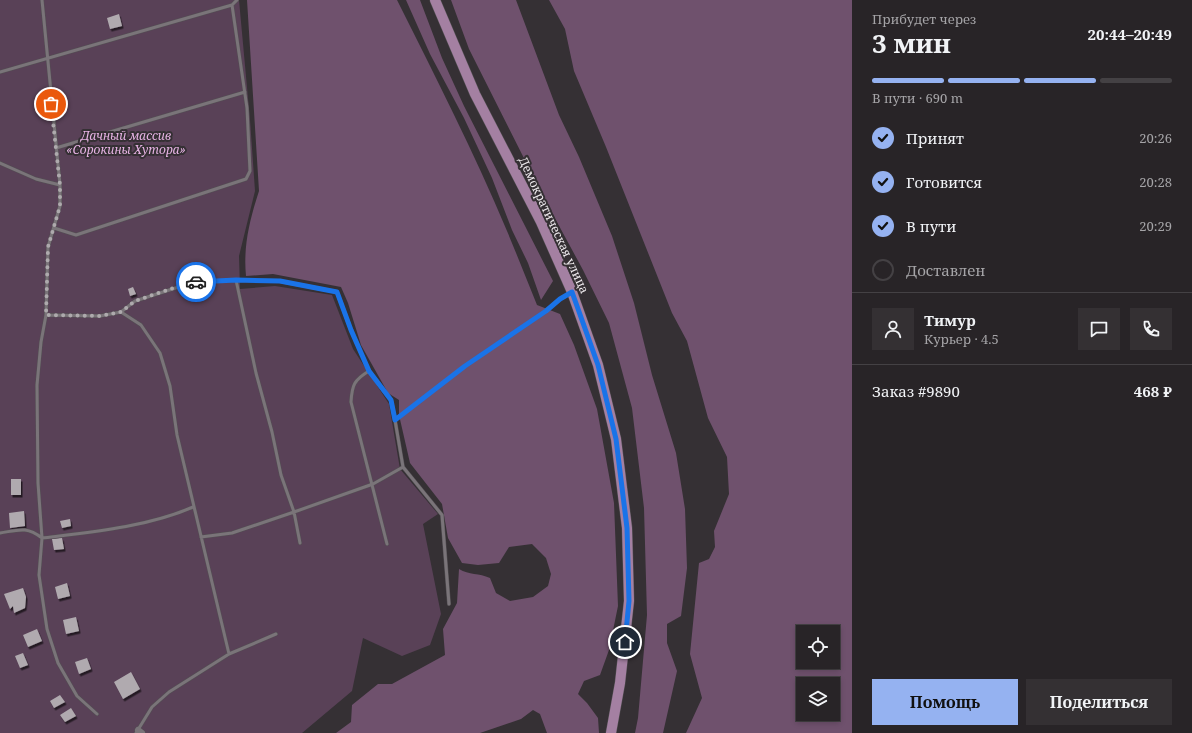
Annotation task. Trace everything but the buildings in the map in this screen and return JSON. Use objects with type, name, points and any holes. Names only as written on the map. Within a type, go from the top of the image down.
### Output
[{"type":"main road","name":"Демократическая улица","points":[[435,0],[475,94],[541,222],[572,292],[598,365],[616,439],[627,528],[629,601],[620,683],[611,733]]},
{"type":"lane","points":[[42,0],[60,185],[60,206],[48,247],[46,315],[41,342],[37,385],[38,483],[42,538],[39,575],[47,629],[58,663],[77,696],[97,714]]},
{"type":"lane","points":[[0,72],[232,5],[237,0]]},
{"type":"lane","points":[[54,228],[76,235],[246,179],[250,171],[245,92],[232,5]]},
{"type":"lane","points":[[56,148],[245,92]]},
{"type":"lane","points":[[0,163],[36,179],[60,185]]},
{"type":"lane","points":[[46,315],[100,316],[121,312],[135,301],[191,282],[236,280],[280,281],[337,292],[351,330],[369,371],[391,400],[403,467],[442,515],[449,604]]},
{"type":"lane","points":[[236,280],[256,373],[272,432],[281,475],[294,512],[300,543]]},
{"type":"lane","points":[[395,420],[465,366],[572,292]]},
{"type":"lane","points":[[121,312],[141,325],[160,353],[170,386],[176,435],[229,654]]},
{"type":"lane","points":[[369,371],[358,378],[352,388],[352,402],[387,544]]},
{"type":"lane","points":[[201,537],[232,533],[294,512],[373,484],[403,467]]},
{"type":"lane","points":[[0,533],[24,529],[32,531],[42,538],[78,534],[130,525],[175,514],[193,507]]},
{"type":"lane","points":[[139,732],[152,708],[169,692],[229,654],[276,634]]},
{"type":"green space","name":"Дачный массив «Сорокины Хутора»","points":[[0,0],[239,0],[255,191],[239,256],[240,289],[275,286],[332,295],[353,349],[389,404],[400,469],[438,514],[423,524],[441,614],[430,645],[402,656],[363,638],[352,691],[302,733],[0,733]]},
{"type":"shaded area","points":[[247,0],[397,0],[481,172],[537,305],[560,314],[574,345],[597,409],[614,503],[618,606],[609,650],[600,675],[584,681],[578,694],[598,718],[599,733],[547,733],[540,714],[533,710],[521,719],[480,733],[336,733],[351,722],[352,705],[378,684],[392,684],[445,655],[443,629],[457,603],[459,569],[490,578],[496,593],[510,601],[533,597],[548,586],[551,574],[546,558],[532,544],[509,547],[499,563],[478,565],[462,563],[448,538],[442,504],[410,463],[399,415],[399,400],[388,393],[361,345],[348,303],[341,287],[273,274],[246,276],[246,243],[259,191]]},
{"type":"shaded area","points":[[406,0],[420,0],[442,58],[464,106],[553,281],[541,300],[528,263],[512,230],[492,178],[464,118],[430,54]]},
{"type":"shaded area","points":[[451,0],[516,0],[559,115],[579,157],[612,236],[634,303],[652,375],[676,453],[685,509],[687,568],[681,616],[667,624],[667,643],[677,671],[663,733],[635,733],[638,718],[647,615],[644,508],[632,408],[609,323],[469,49]]},
{"type":"shaded area","points":[[549,0],[852,0],[852,733],[686,733],[702,698],[690,654],[699,563],[709,559],[715,547],[714,531],[729,494],[727,457],[708,418],[687,341],[672,313],[574,71],[565,29]]},
{"type":"way so far","points":[[51,104],[60,185],[60,206],[48,247],[46,315],[100,316],[121,312],[135,301],[191,282],[196,282]]},
{"type":"route","points":[[196,282],[236,280],[280,281],[337,292],[351,330],[369,371],[391,400],[395,420],[465,366],[572,292],[598,365],[616,439],[627,528],[629,601],[625,642]]}]
